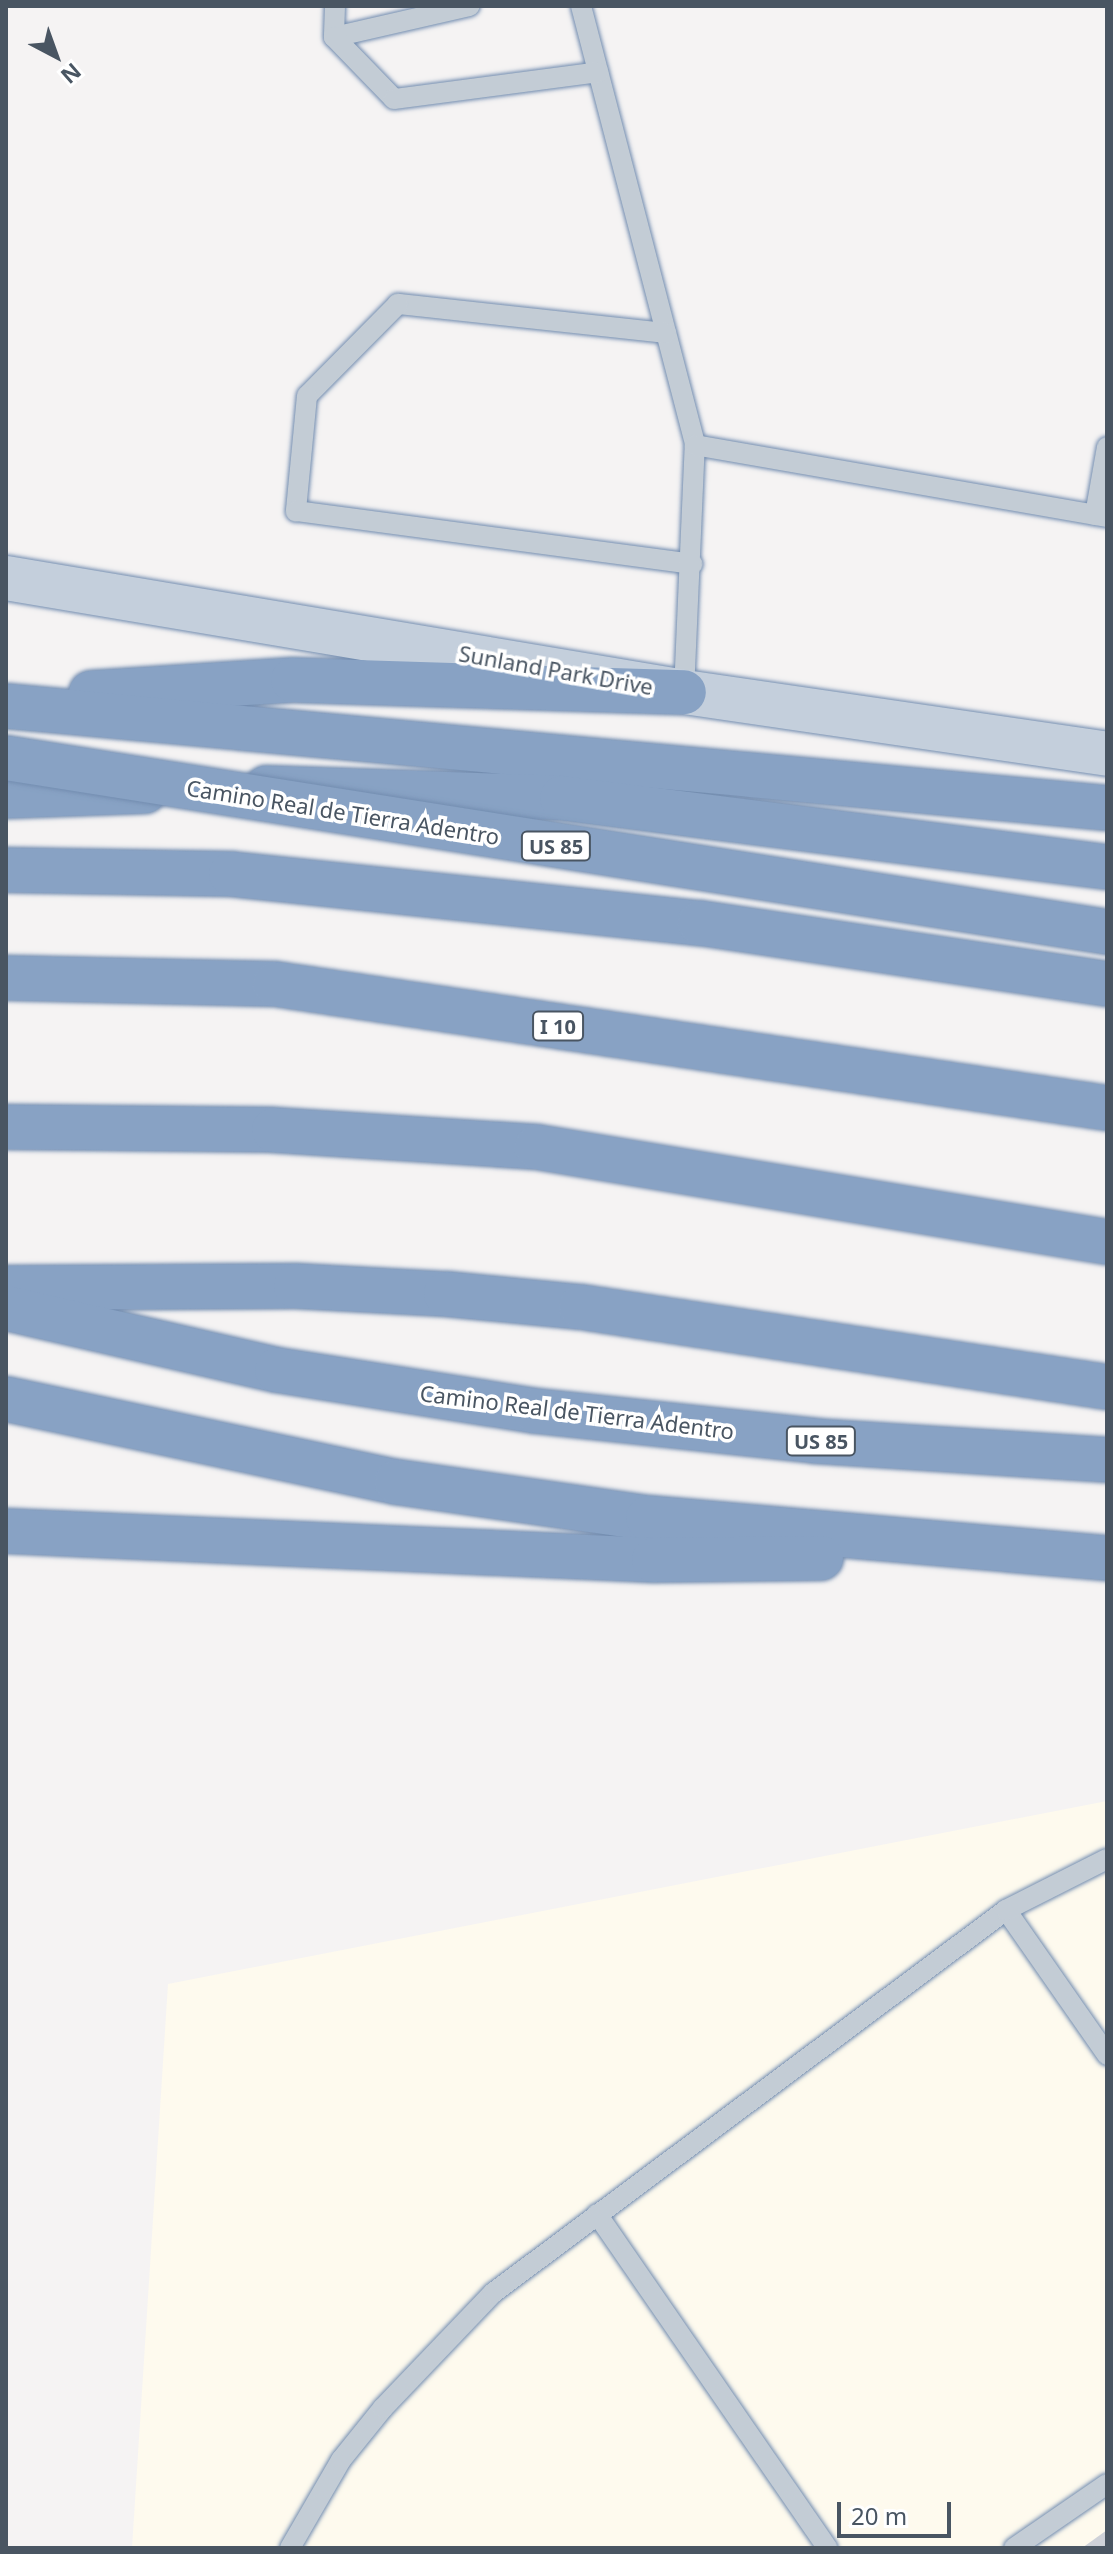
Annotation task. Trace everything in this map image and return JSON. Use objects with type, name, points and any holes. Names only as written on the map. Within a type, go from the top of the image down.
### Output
[{"type":"highway","points":[[6,699],[293,680],[684,692]]},
{"type":"highway","points":[[6,706],[1107,808]]},
{"type":"highway","name":"Camino Real de Tierra Adentro","points":[[6,758],[1107,932]]},
{"type":"highway","points":[[6,796],[324,786],[562,798],[1107,867]]},
{"type":"highway","points":[[6,870],[231,874],[700,923],[1107,984]]},
{"type":"highway","name":"I 10","points":[[6,978],[275,984],[1107,1108]]},
{"type":"highway","points":[[6,1127],[274,1130],[537,1147],[1107,1242]]},
{"type":"highway","points":[[6,1288],[296,1286],[446,1294],[581,1307],[1107,1387]]},
{"type":"highway","name":"Camino Real de Tierra Adentro","points":[[6,1308],[277,1370],[536,1411],[815,1441],[1107,1460]]},
{"type":"highway","points":[[6,1399],[397,1482],[648,1518],[1087,1557]]},
{"type":"highway","points":[[6,1531],[654,1560],[1087,1557]]},
{"type":"main road","name":"Sunland Park Drive","points":[[6,578],[684,692],[1107,754]]},
{"type":"lane","points":[[335,6],[334,37],[394,99],[598,72]]},
{"type":"lane","points":[[334,37],[469,6]]},
{"type":"lane","points":[[581,6],[695,445],[684,692]]},
{"type":"lane","points":[[666,333],[398,304],[307,396],[296,511],[692,564]]},
{"type":"lane","points":[[695,445],[1101,516],[1107,447]]},
{"type":"lane","points":[[290,2548],[341,2460],[445,2337],[597,2214],[1006,1910],[1107,1859]]},
{"type":"lane","points":[[1006,1910],[1107,2055]]},
{"type":"lane","points":[[597,2214],[827,2548]]},
{"type":"lane","points":[[1014,2548],[1107,2484]]},
{"type":"shaded area","points":[[1107,1801],[1107,2548],[132,2548],[168,1984]]},
{"type":"building","points":[[1107,2530],[1107,2548],[1082,2548]]}]
